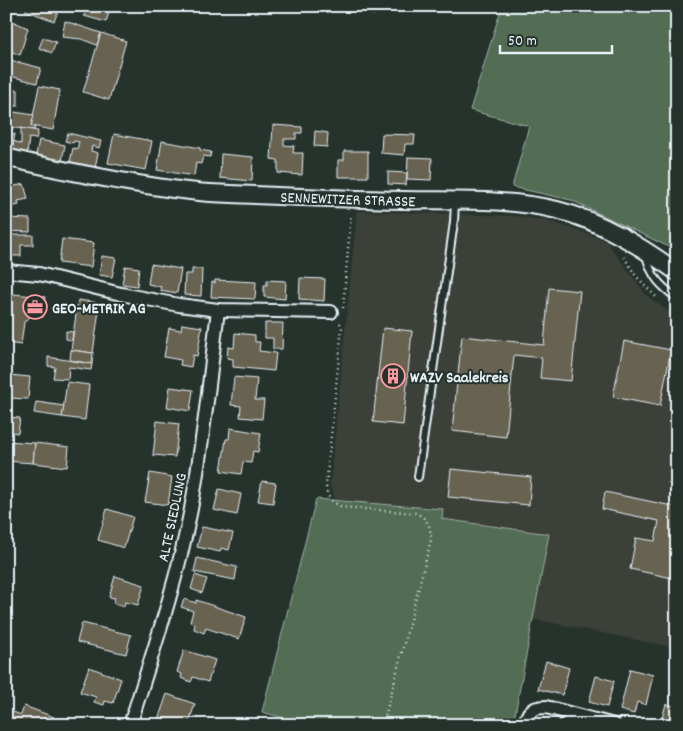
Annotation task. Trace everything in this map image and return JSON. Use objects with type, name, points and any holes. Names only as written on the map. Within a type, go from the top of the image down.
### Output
[{"type":"street","name":"SENNEWITZER STRASSE","points":[[6,157],[54,169],[199,192],[527,204],[589,221],[624,237],[677,272]]},
{"type":"street","points":[[6,271],[39,274],[130,296],[218,310],[331,312]]},
{"type":"street","name":"ALTE SIEDLUNG","points":[[130,725],[169,596],[191,511],[204,430],[218,310]]},
{"type":"street","points":[[526,725],[529,712],[536,707],[546,707],[614,725]]},
{"type":"street","points":[[566,725],[574,720],[589,718]]},
{"type":"lane","points":[[418,477],[454,222],[455,201]]},
{"type":"lane","points":[[644,250],[655,279],[663,288],[677,298]]},
{"type":"path","points":[[331,312],[341,311],[345,307],[352,199]]},
{"type":"path","points":[[623,254],[636,276],[647,289],[664,302]]},
{"type":"path","points":[[670,307],[677,312]]},
{"type":"path","points":[[331,312],[338,318],[342,327],[326,485],[327,495],[332,502],[342,506],[415,513],[422,516],[428,522],[430,529],[431,540],[383,725]]},
{"type":"path","points":[[669,484],[677,442]]},
{"type":"shaded area","points":[[357,211],[516,216],[544,220],[577,230],[606,241],[647,296],[677,317],[677,648],[533,619],[549,534],[442,519],[442,509],[336,501],[330,485]]},
{"type":"green space","points":[[502,6],[677,6],[677,251],[571,200],[512,187],[529,126],[470,110]]},
{"type":"green space","points":[[316,499],[443,509],[442,519],[549,534],[513,725],[309,725],[262,712]]},
{"type":"building","points":[[27,6],[60,7],[54,21],[25,10]]},
{"type":"building","points":[[87,6],[111,6],[106,22],[84,16]]},
{"type":"building","points":[[363,6],[378,6],[374,15],[361,10]]},
{"type":"building","points":[[12,21],[28,28],[20,55],[7,50],[11,39],[6,35]]},
{"type":"building","points":[[65,21],[101,33],[97,45],[81,39],[62,37]]},
{"type":"building","points":[[101,33],[126,41],[109,100],[83,92]]},
{"type":"building","points":[[43,38],[56,42],[52,53],[39,48]]},
{"type":"building","points":[[6,59],[41,68],[37,83],[6,75]]},
{"type":"building","points":[[39,86],[60,90],[53,130],[31,126]]},
{"type":"building","points":[[6,90],[18,90],[18,106],[6,106]]},
{"type":"building","points":[[14,112],[34,115],[31,126],[35,127],[34,130],[6,127],[6,116],[13,116]]},
{"type":"building","points":[[273,125],[302,127],[302,133],[296,133],[296,139],[284,139],[284,145],[294,146],[293,153],[303,153],[302,175],[278,173],[278,160],[271,159]]},
{"type":"building","points":[[21,128],[38,131],[36,139],[29,138],[27,155],[12,150],[14,141],[21,144]]},
{"type":"building","points":[[315,131],[328,133],[327,147],[314,146]]},
{"type":"building","points":[[6,133],[15,134],[12,150],[6,149]]},
{"type":"building","points":[[68,133],[101,141],[99,148],[92,146],[91,151],[98,153],[95,168],[70,162],[73,148],[77,149],[79,142],[65,141]]},
{"type":"building","points":[[114,134],[152,141],[146,170],[108,163]]},
{"type":"building","points":[[382,134],[415,135],[414,144],[405,144],[404,155],[381,153]]},
{"type":"building","points":[[39,140],[65,145],[62,161],[36,155]]},
{"type":"building","points":[[162,141],[200,148],[200,150],[211,152],[210,157],[203,156],[201,164],[196,163],[194,176],[157,170]]},
{"type":"building","points":[[344,151],[368,151],[368,177],[338,177],[338,160],[344,160]]},
{"type":"building","points":[[221,154],[253,157],[252,181],[220,178]]},
{"type":"building","points":[[408,157],[432,158],[431,180],[407,179]]},
{"type":"building","points":[[388,172],[407,173],[406,185],[388,184]]},
{"type":"building","points":[[24,184],[28,199],[18,201],[19,205],[6,208],[6,188]]},
{"type":"building","points":[[6,218],[30,219],[30,232],[6,231]]},
{"type":"building","points":[[9,235],[33,235],[33,245],[21,245],[21,256],[9,256]]},
{"type":"building","points":[[62,239],[94,243],[91,267],[59,263]]},
{"type":"building","points":[[102,256],[116,258],[112,277],[99,275]]},
{"type":"building","points":[[151,264],[181,269],[177,293],[160,290],[161,287],[148,284]]},
{"type":"building","points":[[125,266],[139,268],[137,286],[122,284]]},
{"type":"building","points":[[192,269],[202,269],[201,296],[184,295],[185,274],[192,274]]},
{"type":"building","points":[[300,278],[325,279],[324,301],[299,299]]},
{"type":"building","points":[[215,280],[256,282],[255,299],[211,297],[212,282],[215,283]]},
{"type":"building","points":[[267,280],[286,281],[285,299],[264,297],[264,285],[267,285]]},
{"type":"building","points":[[549,288],[580,291],[571,381],[540,378],[542,358],[514,355],[506,437],[452,431],[462,336],[544,345]]},
{"type":"building","points":[[13,294],[45,297],[43,317],[31,316],[24,322],[21,345],[7,343]]},
{"type":"building","points":[[78,300],[100,303],[93,353],[71,350]]},
{"type":"building","points":[[265,323],[283,323],[282,349],[273,349],[273,338],[265,338]]},
{"type":"building","points":[[182,324],[202,327],[197,356],[193,355],[191,367],[180,365],[181,360],[164,357],[169,328],[181,330]]},
{"type":"building","name":"WAZV Saalekreis","points":[[383,328],[412,331],[403,425],[373,422]]},
{"type":"building","points":[[66,331],[73,332],[72,340],[66,339]]},
{"type":"building","points":[[235,333],[255,335],[255,342],[260,342],[259,351],[276,353],[274,371],[233,367],[233,359],[227,358],[228,347],[234,348]]},
{"type":"building","points":[[624,341],[671,350],[660,406],[613,397]]},
{"type":"building","points":[[71,350],[93,353],[92,364],[70,360]]},
{"type":"building","points":[[48,357],[92,364],[91,370],[69,367],[68,379],[53,378],[55,367],[48,366]]},
{"type":"building","points":[[9,375],[30,377],[28,399],[8,398]]},
{"type":"building","points":[[234,377],[257,379],[255,400],[264,400],[262,419],[240,417],[241,406],[231,405]]},
{"type":"building","points":[[67,382],[89,385],[85,420],[62,417]]},
{"type":"building","points":[[170,387],[193,390],[190,411],[167,407]]},
{"type":"building","points":[[36,402],[64,406],[62,417],[34,413]]},
{"type":"building","points":[[6,417],[20,418],[18,433],[6,431]]},
{"type":"building","points":[[157,421],[179,424],[175,457],[153,455]]},
{"type":"building","points":[[230,428],[261,433],[258,452],[253,451],[251,463],[243,462],[241,474],[221,471],[226,439],[229,439]]},
{"type":"building","points":[[6,441],[35,443],[33,463],[6,461]]},
{"type":"building","points":[[35,443],[69,447],[67,467],[33,463]]},
{"type":"building","points":[[451,469],[531,477],[529,505],[448,497]]},
{"type":"building","points":[[150,473],[172,477],[168,505],[145,502]]},
{"type":"building","points":[[262,481],[276,483],[273,503],[258,501]]},
{"type":"building","points":[[219,489],[241,494],[237,515],[214,510]]},
{"type":"building","points":[[605,492],[677,507],[675,545],[677,545],[677,579],[630,569],[636,538],[655,541],[659,521],[602,509]]},
{"type":"building","points":[[107,509],[133,517],[124,548],[98,540]]},
{"type":"building","points":[[202,527],[233,533],[229,550],[221,548],[220,552],[197,547]]},
{"type":"building","points":[[197,558],[237,567],[235,580],[194,572]]},
{"type":"building","points":[[195,575],[207,579],[202,593],[191,589]]},
{"type":"building","points":[[115,576],[144,585],[138,605],[125,602],[124,606],[113,603],[115,598],[109,597]]},
{"type":"building","points":[[184,599],[196,603],[196,600],[246,617],[239,639],[206,628],[204,633],[194,629],[195,624],[190,622],[193,611],[181,607]]},
{"type":"building","points":[[82,623],[131,635],[126,654],[77,642]]},
{"type":"building","points":[[184,650],[215,660],[208,682],[193,677],[191,682],[181,678],[182,674],[177,672]]},
{"type":"building","points":[[546,661],[569,668],[562,695],[538,689]]},
{"type":"building","points":[[89,667],[121,679],[113,703],[105,701],[104,705],[94,702],[96,697],[80,692]]},
{"type":"building","points":[[630,669],[653,675],[646,705],[637,702],[634,714],[620,710]]},
{"type":"building","points":[[596,676],[614,681],[607,707],[589,702]]},
{"type":"building","points":[[167,694],[195,704],[188,725],[170,725],[158,720]]},
{"type":"building","points":[[666,704],[677,707],[677,725],[660,725]]},
{"type":"building","points":[[24,706],[54,717],[51,725],[6,725],[8,710],[21,715]]},
{"type":"place","name":"GEO-METRIK AG","points":[[35,307]]},
{"type":"place","name":"WAZV Saalekreis","points":[[393,376]]}]
